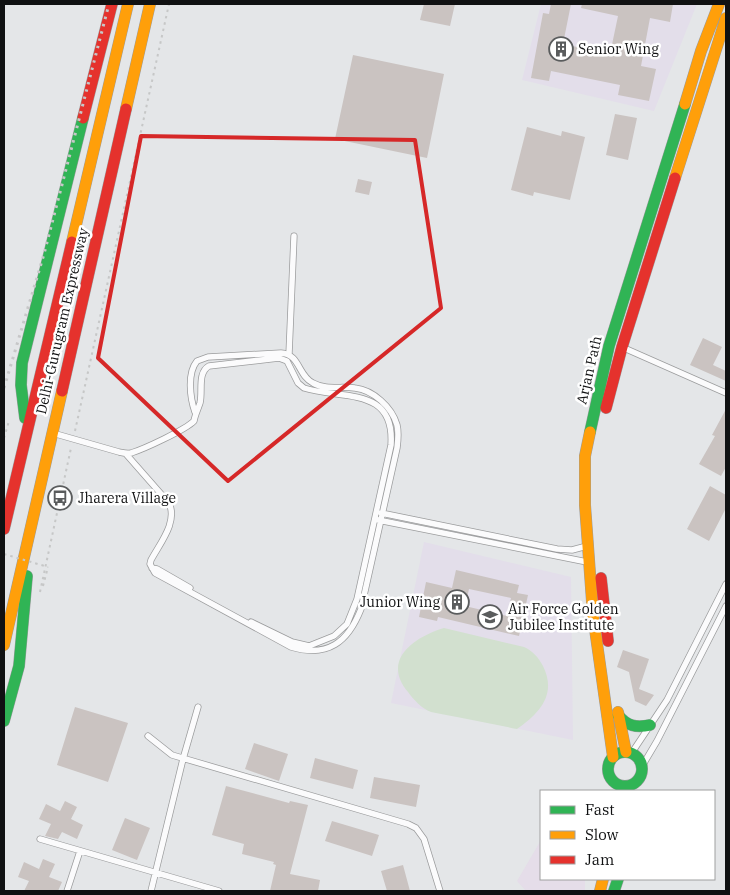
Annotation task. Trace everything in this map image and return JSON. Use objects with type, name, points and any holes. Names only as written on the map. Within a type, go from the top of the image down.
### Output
[{"type":"main road","points":[[26,433],[21,384],[22,363],[112,4]]},
{"type":"main road","name":"Delhi-Gurugram Expressway","points":[[4,529],[128,4]]},
{"type":"main road","name":"Delhi-Gurugram Expressway","points":[[4,645],[150,4]]},
{"type":"main road","name":"Arjan Path","points":[[613,757],[593,615],[584,479],[586,456],[609,346],[701,51],[719,4]]},
{"type":"main road","name":"Arjan Path","points":[[629,753],[618,715],[604,615],[596,512],[596,450],[622,347],[726,18]]},
{"type":"main road","points":[[4,721],[19,666],[33,514]]},
{"type":"main road","points":[[618,715],[631,726],[650,725]]},
{"type":"main road","points":[[622,752],[629,753],[638,760],[641,768],[639,778],[632,788],[614,787],[608,774],[608,765],[613,757],[622,752]]},
{"type":"lane","points":[[288,354],[294,236]]},
{"type":"lane","points":[[622,347],[726,393]]},
{"type":"lane","points":[[126,454],[169,503],[172,510],[171,523],[151,560],[152,568],[269,631],[298,644],[314,645],[334,636],[347,624],[352,616],[357,599],[397,448],[398,431],[394,417],[383,402],[363,390],[314,384],[306,377],[295,359],[288,354],[281,353],[208,357],[197,361],[192,370],[191,389],[195,412]]},
{"type":"lane","points":[[51,433],[126,454],[136,451],[194,421],[195,412],[201,401],[202,374],[205,368],[278,358],[287,361],[298,383],[304,388],[368,399],[382,410],[391,428],[378,516]]},
{"type":"lane","points":[[378,516],[557,549],[572,550],[588,546]]},
{"type":"lane","points":[[378,516],[589,563]]},
{"type":"lane","points":[[629,753],[667,700],[726,584]]},
{"type":"lane","points":[[641,768],[657,741],[726,606]]},
{"type":"lane","points":[[151,891],[183,759],[198,707]]},
{"type":"lane","points":[[148,736],[166,752],[183,759],[408,824],[416,828],[424,839],[440,891]]},
{"type":"lane","points":[[40,839],[219,891]]},
{"type":"lane","points":[[66,891],[80,852]]},
{"type":"path","points":[[4,554],[48,567],[41,593],[73,439],[169,4]]},
{"type":"highlighted area","points":[[141,136],[415,140],[441,308],[228,481],[98,358]]},
{"type":"shaded area","points":[[541,4],[697,4],[654,111],[522,80]]},
{"type":"shaded area","name":"Air Force Golden Jubilee Institute","points":[[424,542],[571,577],[573,740],[391,703]]},
{"type":"shaded area","points":[[540,842],[540,880],[585,880],[585,891],[526,891],[517,881]]},
{"type":"green space","points":[[444,628],[530,650],[543,666],[548,685],[544,702],[533,716],[517,729],[431,712],[418,704],[401,680],[398,670],[400,660],[412,644],[422,637]]},
{"type":"building","points":[[424,4],[455,4],[450,26],[420,20]]},
{"type":"building","name":"Senior Wing","points":[[551,4],[571,4],[563,44],[610,54],[618,16],[581,8],[582,4],[673,4],[670,22],[650,18],[641,66],[656,69],[649,101],[618,95],[620,85],[551,71],[549,81],[531,78],[543,13],[549,14]]},
{"type":"building","points":[[353,55],[444,74],[427,158],[335,139]]},
{"type":"building","points":[[615,114],[637,118],[628,160],[606,155]]},
{"type":"building","points":[[527,127],[561,136],[562,131],[585,137],[570,200],[534,192],[533,196],[511,190]]},
{"type":"building","points":[[358,179],[372,182],[369,195],[355,192]]},
{"type":"building","points":[[703,338],[722,347],[713,365],[726,371],[726,381],[690,365]]},
{"type":"building","points":[[726,409],[726,467],[721,476],[699,464],[715,436],[712,435]]},
{"type":"building","points":[[710,486],[726,495],[726,508],[709,541],[687,529]]},
{"type":"building","name":"Junior Wing","points":[[456,570],[519,585],[517,593],[528,595],[519,636],[438,617],[437,621],[419,617],[426,582],[452,588]],"holes":[[[469,589],[511,598],[507,616],[465,606]]]},
{"type":"building","points":[[623,650],[649,659],[639,689],[654,695],[646,706],[635,701],[629,672],[617,667]]},
{"type":"building","points":[[75,707],[128,723],[108,782],[57,765]]},
{"type":"building","points":[[254,743],[288,754],[279,781],[245,769]]},
{"type":"building","points":[[315,758],[358,770],[353,789],[310,778]]},
{"type":"building","points":[[374,777],[420,785],[416,807],[370,798]]},
{"type":"building","points":[[226,786],[289,803],[290,801],[308,805],[290,874],[320,880],[318,891],[270,891],[276,865],[273,864],[274,862],[242,854],[244,844],[212,835]]},
{"type":"building","points":[[65,801],[77,807],[71,819],[83,825],[77,839],[62,832],[58,839],[45,836],[51,824],[39,819],[46,804],[60,811]]},
{"type":"building","points":[[125,818],[150,828],[137,860],[112,850]]},
{"type":"building","points":[[332,821],[379,835],[372,856],[325,841]]},
{"type":"building","points":[[43,859],[55,864],[49,877],[62,882],[58,891],[24,891],[29,881],[18,877],[24,862],[39,869]]},
{"type":"building","points":[[403,865],[410,891],[387,891],[381,871]]},
{"type":"railway","points":[[4,388],[44,254],[109,4]]},
{"type":"traffic: fast","points":[[590,432],[609,346],[685,104]]},
{"type":"traffic: fast","points":[[25,418],[21,385],[22,363],[83,118]]},
{"type":"traffic: fast","points":[[4,721],[19,666],[27,576]]},
{"type":"traffic: fast","points":[[618,715],[625,722],[632,725],[650,725]]},
{"type":"traffic: fast","points":[[625,752],[637,757],[642,769],[637,781],[625,786],[613,781],[608,769],[613,757],[625,752]]},
{"type":"traffic: fast","points":[[614,891],[618,880]]},
{"type":"traffic: slow","points":[[72,242],[128,4]]},
{"type":"traffic: slow","points":[[126,109],[150,4]]},
{"type":"traffic: slow","points":[[685,104],[701,51],[719,4]]},
{"type":"traffic: slow","points":[[675,178],[726,18]]},
{"type":"traffic: slow","points":[[4,645],[62,391]]},
{"type":"traffic: slow","points":[[590,432],[585,456],[585,505],[593,615],[613,757]]},
{"type":"traffic: slow","points":[[618,712],[626,752]]},
{"type":"traffic: slow","points":[[600,891],[603,880]]},
{"type":"traffic: jam","points":[[83,118],[112,4]]},
{"type":"traffic: jam","points":[[62,391],[126,109]]},
{"type":"traffic: jam","points":[[606,408],[622,347],[675,178]]},
{"type":"traffic: jam","points":[[4,529],[72,242]]},
{"type":"traffic: jam","points":[[601,578],[608,641]]},
{"type":"place","name":"Senior Wing","points":[[561,49]]},
{"type":"place","name":"Jharera Village","points":[[60,498]]},
{"type":"place","name":"Junior Wing","points":[[457,602]]},
{"type":"place","name":"Air Force Golden Jubilee Institute","points":[[490,617]]}]
